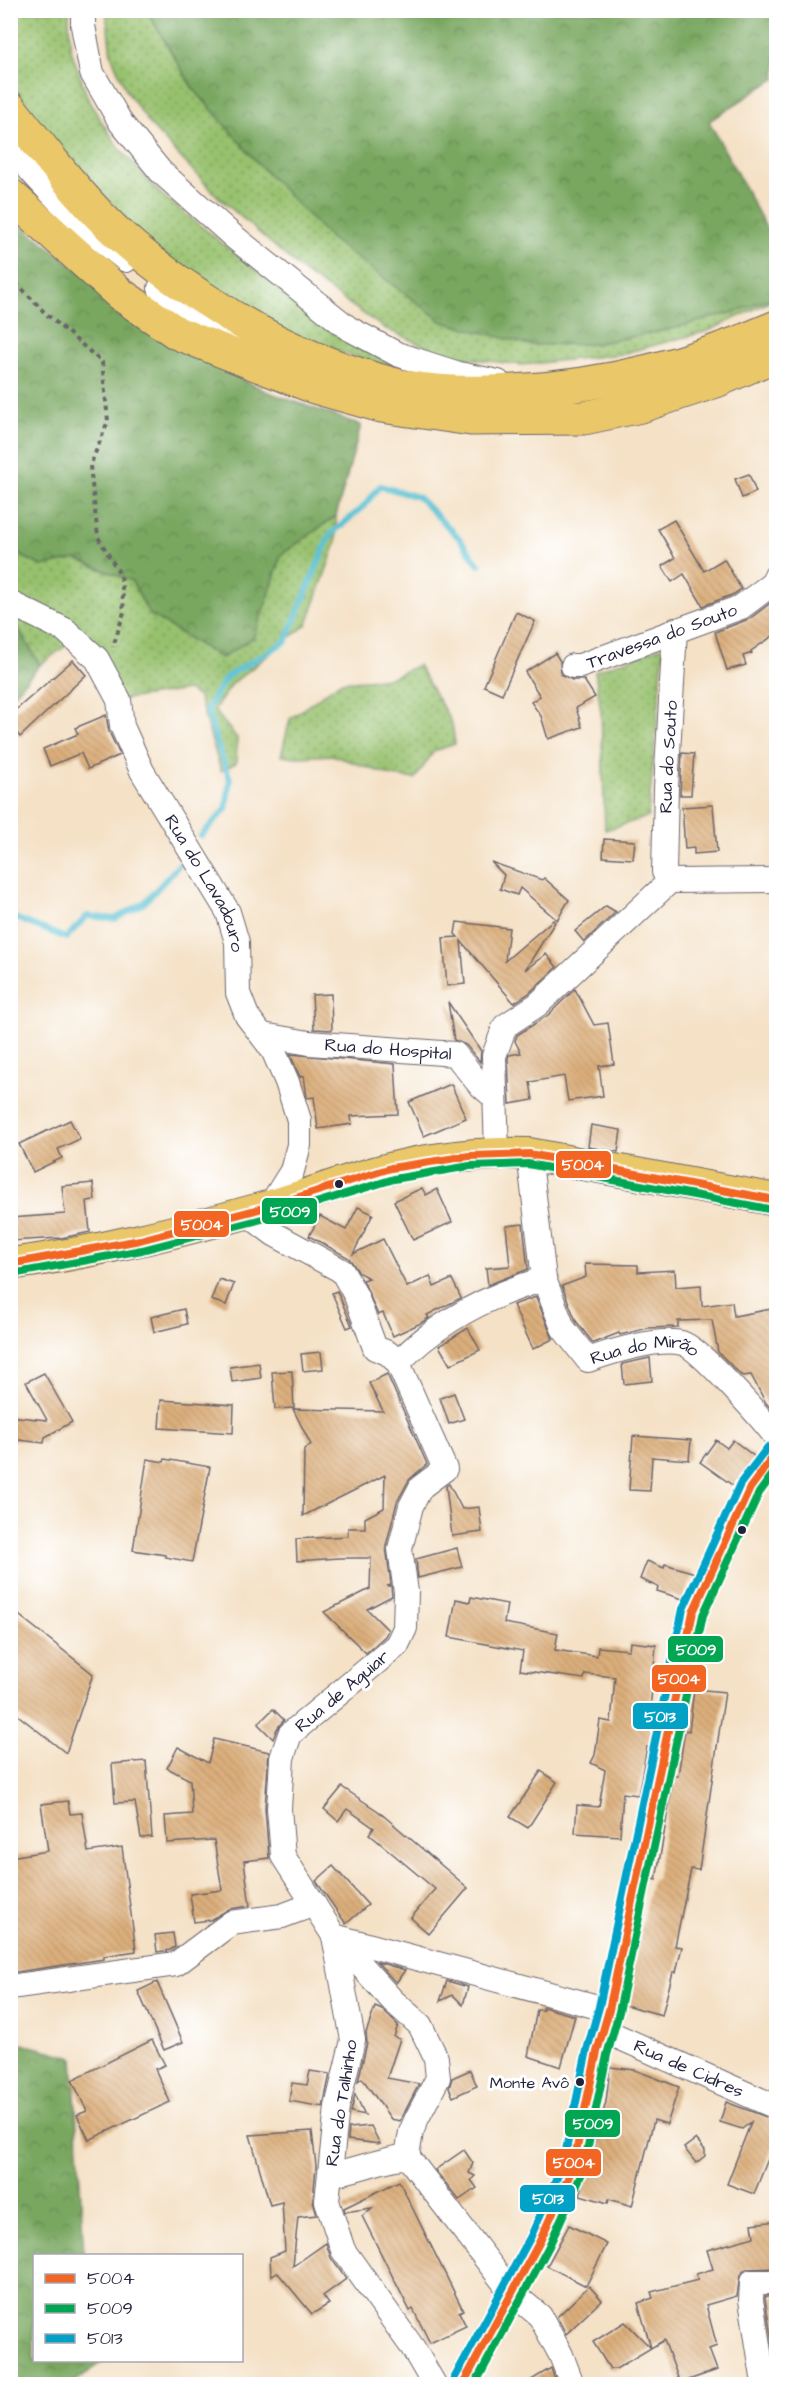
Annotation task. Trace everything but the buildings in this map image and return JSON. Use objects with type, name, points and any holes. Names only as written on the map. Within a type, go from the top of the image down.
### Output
[{"type":"highway","points":[[10,108],[46,155],[101,217],[165,273],[243,325],[315,360],[394,384],[468,394],[582,386],[638,375],[751,338],[777,327]]},
{"type":"highway","points":[[10,195],[120,294],[177,333],[314,387],[381,406],[471,419],[584,418],[641,406],[716,381],[777,356]]},
{"type":"main road","points":[[10,1264],[111,1248],[432,1160],[497,1153],[528,1154],[777,1200]]},
{"type":"street","points":[[83,10],[83,26],[92,73],[120,123],[161,172],[234,237],[348,328],[368,339],[398,354],[459,374],[532,390]]},
{"type":"street","points":[[10,146],[29,170],[92,233],[164,291],[279,372]]},
{"type":"street","name":"Travessa do Souto","points":[[573,666],[580,666],[741,607],[772,584],[777,576]]},
{"type":"street","name":"Rua do Lavadouro","points":[[10,603],[65,630],[96,659],[119,700],[122,726],[142,771],[228,912],[237,942],[238,993],[247,1016],[263,1035],[287,1082],[299,1120],[299,1145],[292,1171],[258,1209]]},
{"type":"street","name":"Rua do Souto","points":[[670,881],[664,872],[666,788],[675,630]]},
{"type":"street","points":[[497,1153],[494,1056],[505,1026],[537,1005],[670,881],[777,880]]},
{"type":"street","name":"Rua do Hospital","points":[[263,1035],[309,1043],[455,1054],[479,1084],[494,1097]]},
{"type":"street","name":"Rua do Mirão","points":[[528,1154],[544,1279],[563,1328],[588,1360],[617,1350],[653,1343],[682,1343],[700,1353],[777,1437]]},
{"type":"street","points":[[258,1209],[274,1234],[342,1271],[356,1296],[375,1348],[388,1353],[398,1363],[409,1352],[478,1304],[512,1288],[544,1279]]},
{"type":"street","name":"Rua de Aguiar","points":[[334,1936],[283,1856],[279,1809],[282,1758],[290,1734],[397,1645],[405,1628],[406,1592],[400,1549],[411,1506],[421,1487],[445,1469],[398,1363]]},
{"type":"street","points":[[463,2385],[540,2241],[573,2167],[693,1612],[750,1488],[777,1453]]},
{"type":"street","points":[[10,1987],[176,1964],[231,1923],[282,1916],[314,1904]]},
{"type":"street","points":[[334,1936],[606,2020]]},
{"type":"street","points":[[334,1936],[393,2001],[420,2025],[436,2058],[438,2078],[411,2132],[407,2156],[512,2293],[540,2316],[561,2355],[572,2385]]},
{"type":"street","name":"Rua do Talhinho","points":[[334,1936],[354,2040],[337,2107],[327,2200],[343,2250],[413,2348],[434,2385]]},
{"type":"street","name":"Rua de Cidres","points":[[606,2020],[777,2107]]},
{"type":"street","points":[[330,2175],[355,2170],[383,2159],[407,2156]]},
{"type":"street","points":[[764,2385],[751,2300],[752,2282],[777,2282]]},
{"type":"path","points":[[10,276],[45,313],[102,362],[108,421],[90,466],[98,537],[121,576],[124,612],[105,674]]},
{"type":"green space","points":[[10,11],[69,11],[70,47],[89,102],[119,148],[161,194],[334,333],[382,358],[436,381],[283,335],[152,247],[44,132],[11,83]]},
{"type":"green space","points":[[106,11],[147,11],[192,87],[594,344],[686,324],[776,297],[776,299],[708,331],[621,354],[521,365],[444,355],[384,328],[305,273],[216,195],[151,126],[127,92],[111,55]]},
{"type":"green space","points":[[147,11],[776,11],[776,78],[709,121],[776,246],[776,297],[734,312],[667,330],[594,344],[530,345],[443,322],[331,239],[262,168],[192,87]]},
{"type":"green space","points":[[11,217],[169,341],[265,391],[361,425],[336,516],[281,555],[253,638],[221,658],[149,614],[132,581],[76,559],[42,566],[11,551]]},
{"type":"green space","points":[[336,516],[336,543],[307,624],[232,684],[214,710],[237,738],[236,763],[221,771],[199,698],[188,690],[119,700],[75,639],[40,665],[11,616],[11,551],[42,566],[76,559],[132,581],[149,614],[269,595],[281,555]]},
{"type":"green space","points":[[11,616],[40,665],[11,698]]},
{"type":"green space","points":[[664,646],[648,817],[605,830],[601,712],[595,671]]},
{"type":"green space","points":[[418,665],[452,723],[455,744],[434,751],[415,779],[392,776],[332,755],[281,756],[290,719],[340,682],[390,678]]},
{"type":"green space","points":[[11,2041],[73,2057],[84,2254],[33,2254],[33,2362],[103,2362],[72,2384],[11,2384]]},
{"type":"waterway","points":[[201,836],[226,809],[230,779],[207,709],[226,677],[286,641],[330,535],[364,506],[380,486],[418,497],[459,538],[479,565]]},
{"type":"waterway","points":[[10,916],[66,938],[87,916],[115,919],[144,903],[179,865]]},
{"type":"transit line","name":"5004","points":[[10,1264],[140,1240],[267,1207],[391,1168],[469,1156],[529,1154],[776,1200]]},
{"type":"transit line","name":"5009","points":[[12,1274],[142,1250],[270,1217],[394,1179],[470,1166],[528,1164],[774,1210]]},
{"type":"transit line","name":"5013","points":[[454,2379],[531,2236],[563,2164],[587,2050],[599,2007],[683,1609],[740,1484],[768,1447]]},
{"type":"transit line","name":"5004","points":[[463,2384],[540,2241],[573,2167],[597,2052],[609,2010],[693,1612],[750,1488],[776,1453]]},
{"type":"transit line","name":"5009","points":[[475,2384],[549,2246],[583,2171],[703,1615],[759,1493],[776,1470]]},
{"type":"place","name":"Monte Avô","points":[[580,2082]]}]
